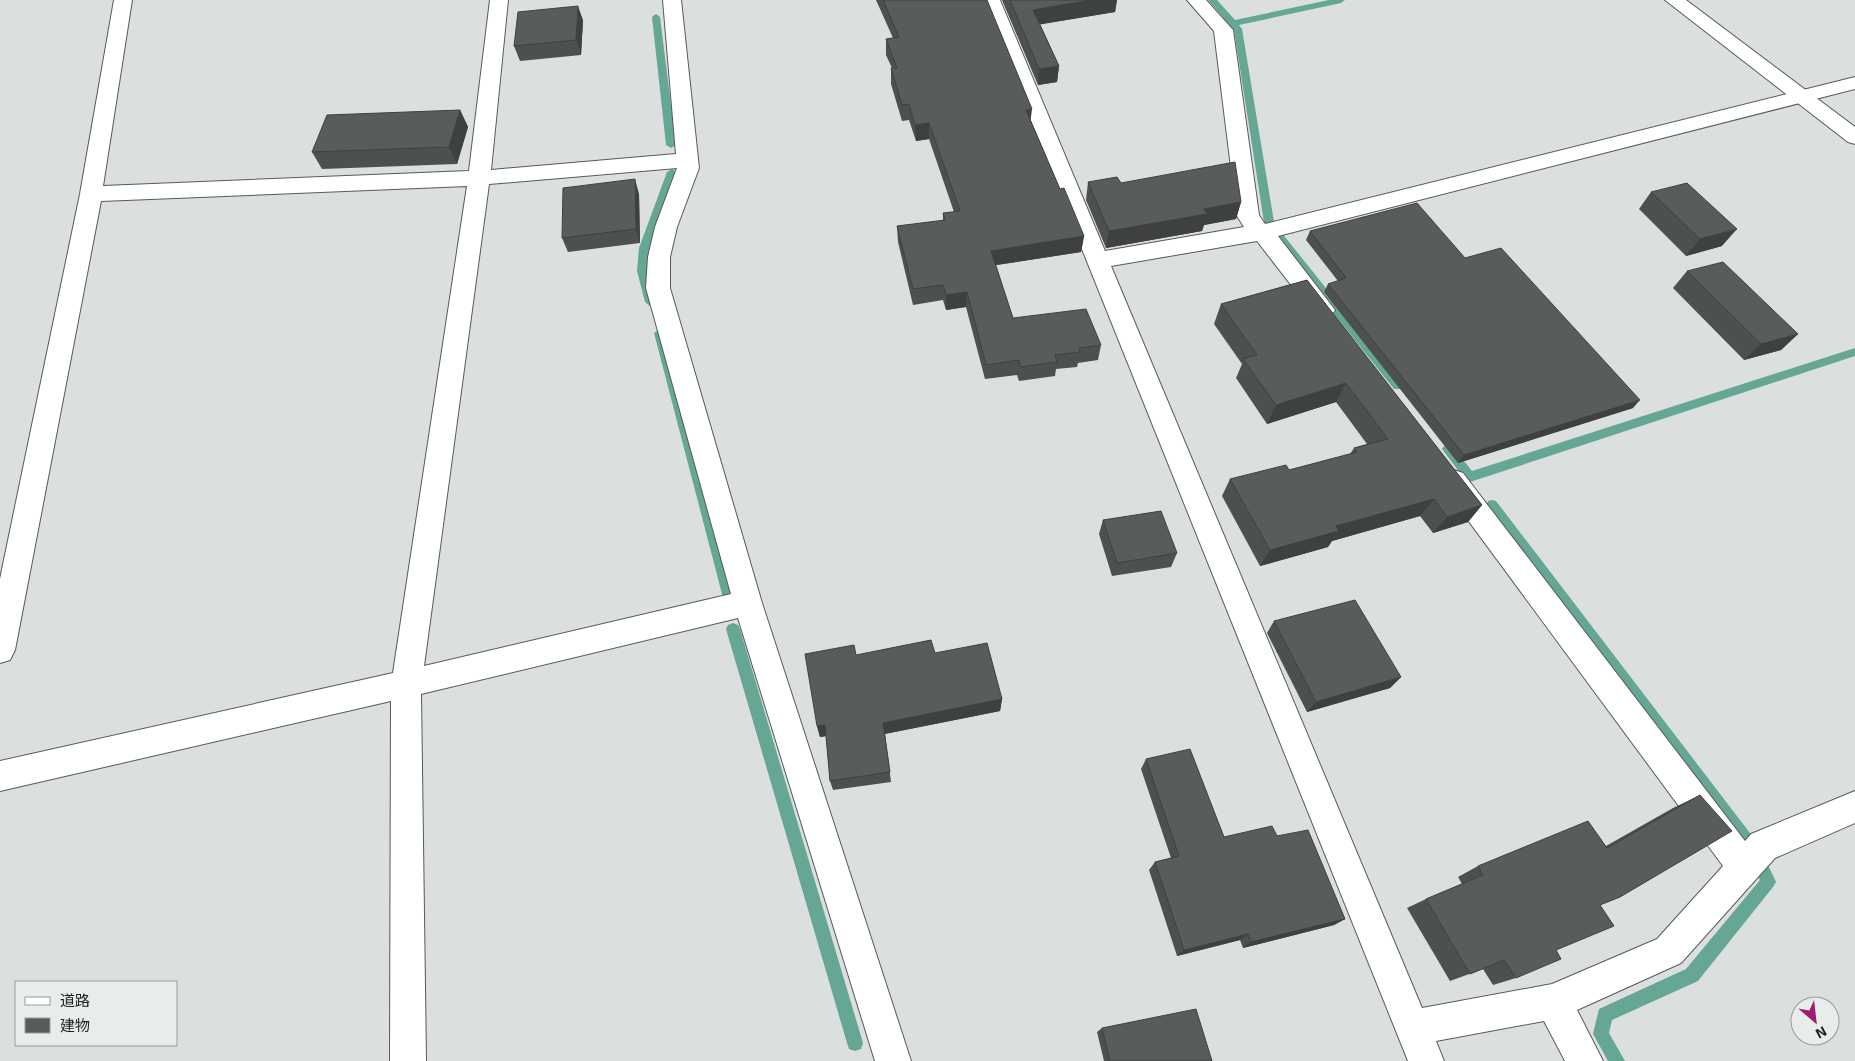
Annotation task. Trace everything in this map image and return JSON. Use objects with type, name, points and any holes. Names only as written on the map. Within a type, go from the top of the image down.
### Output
[{"type":"street","points":[[0,650],[91,194],[123,0]]},
{"type":"street","points":[[408,1061],[406,684],[479,178],[499,0]]},
{"type":"street","points":[[672,0],[688,168],[666,227],[660,257],[658,288],[748,603],[893,1061]]},
{"type":"street","points":[[991,0],[1426,1061]]},
{"type":"street","points":[[1196,0],[1222,30],[1248,216],[1336,327]]},
{"type":"street","points":[[1674,0],[1855,137]]},
{"type":"street","points":[[1096,260],[1261,233],[1803,98],[1855,83]]},
{"type":"street","points":[[91,194],[479,178],[687,160]]},
{"type":"street","points":[[1438,460],[1745,868]]},
{"type":"street","points":[[0,776],[406,684],[748,603]]},
{"type":"street","points":[[1412,1028],[1553,1002],[1669,951],[1763,846],[1855,807]]},
{"type":"street","points":[[1553,1002],[1585,1061]]},
{"type":"building","points":[[883,0],[987,0],[1032,109],[1026,110],[1060,189],[1064,188],[1084,236],[991,251],[1013,318],[1086,309],[1101,345],[1079,348],[1080,352],[1055,355],[1057,362],[1020,367],[1019,360],[986,365],[967,292],[946,295],[943,285],[913,289],[897,226],[945,220],[943,213],[960,211],[929,123],[915,125],[909,104],[902,105],[891,68],[897,68],[886,39],[899,37]]},
{"type":"building","points":[[1010,0],[1091,0],[1033,10],[1059,66],[1039,69]]},
{"type":"building","points":[[578,6],[576,40],[514,46],[518,12]]},
{"type":"building","points":[[460,110],[449,147],[312,152],[327,115]]},
{"type":"building","points":[[1235,162],[1241,202],[1204,209],[1207,214],[1109,231],[1088,182],[1117,177],[1121,183]]},
{"type":"building","points":[[635,179],[636,229],[562,238],[563,188]]},
{"type":"building","points":[[1687,183],[1737,229],[1700,239],[1651,192]]},
{"type":"building","points":[[1417,203],[1465,258],[1501,248],[1640,400],[1464,455],[1328,284],[1346,278],[1310,231]]},
{"type":"building","points":[[1723,262],[1798,334],[1761,344],[1687,271]]},
{"type":"building","points":[[1307,280],[1482,505],[1447,517],[1434,499],[1336,526],[1339,531],[1270,550],[1230,479],[1286,465],[1289,470],[1357,452],[1354,448],[1388,439],[1346,383],[1276,405],[1243,359],[1257,355],[1221,304]]},
{"type":"building","points":[[1161,511],[1177,553],[1117,563],[1103,520]]},
{"type":"building","points":[[1355,600],[1401,677],[1316,702],[1274,621]]},
{"type":"building","points":[[931,640],[935,653],[987,643],[1002,699],[883,723],[890,772],[830,781],[825,725],[817,726],[805,654],[854,645],[856,655]]},
{"type":"building","points":[[1190,749],[1224,837],[1272,826],[1277,836],[1308,830],[1345,919],[1251,942],[1248,934],[1184,950],[1155,862],[1179,856],[1146,759]]},
{"type":"building","points":[[1700,795],[1732,831],[1620,897],[1600,905],[1614,926],[1556,950],[1561,959],[1516,978],[1504,960],[1470,974],[1426,899],[1483,875],[1478,866],[1588,821],[1607,848]]},
{"type":"building","points":[[1196,1009],[1212,1061],[1110,1061],[1102,1028]]},
{"type":"waterway","points":[[1212,0],[1238,29],[1269,222]]},
{"type":"waterway","points":[[1234,23],[1341,0]]},
{"type":"waterway","points":[[656,17],[671,145]]},
{"type":"waterway","points":[[650,302],[642,271],[644,248],[672,172]]},
{"type":"waterway","points":[[1277,235],[1398,386]]},
{"type":"waterway","points":[[659,333],[728,594]]},
{"type":"waterway","points":[[1448,449],[1470,477],[1855,352]]},
{"type":"waterway","points":[[1492,505],[1748,842]]},
{"type":"waterway","points":[[733,629],[855,1043]]},
{"type":"waterway","points":[[1617,1061],[1601,1034],[1605,1015],[1692,975],[1768,882],[1761,866]]}]
